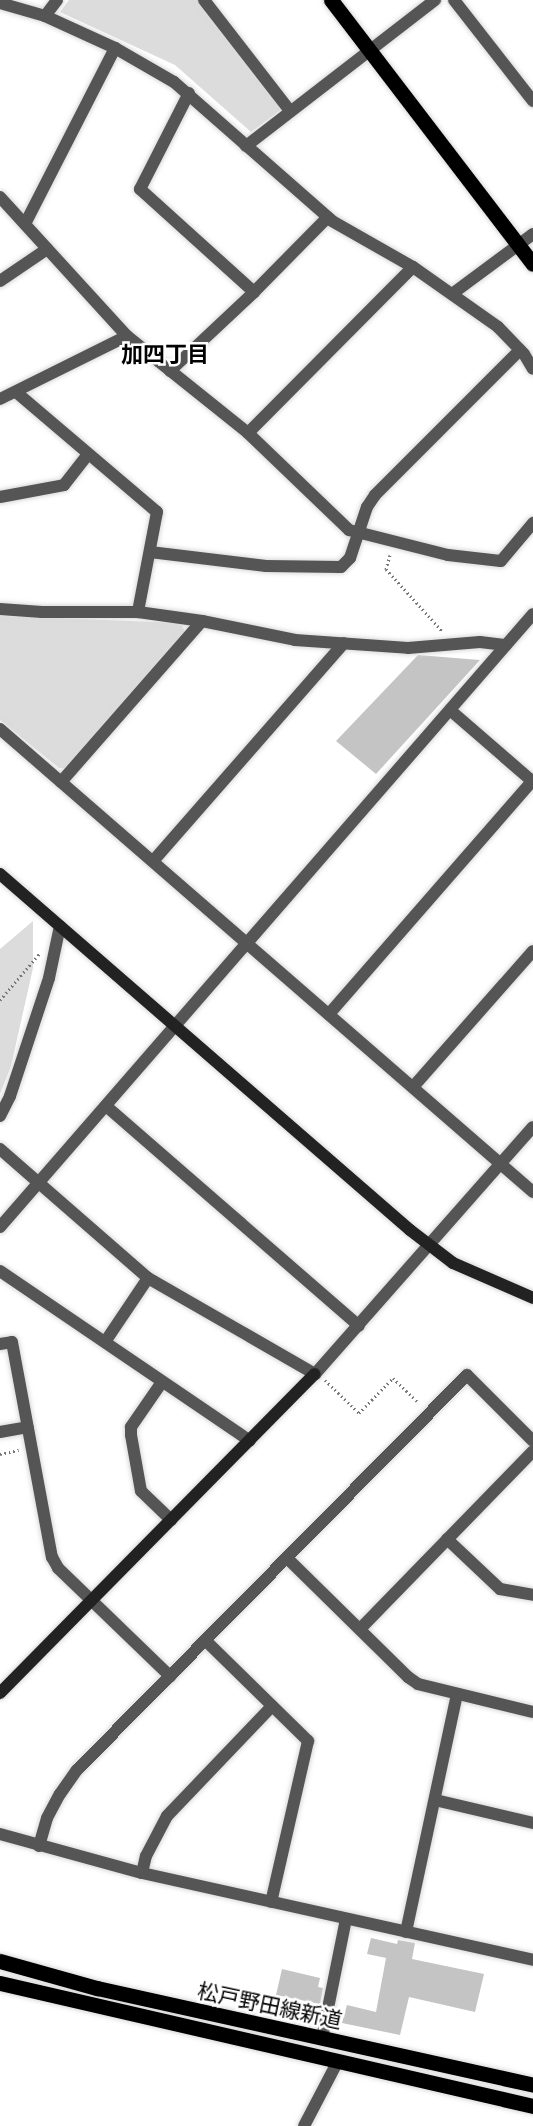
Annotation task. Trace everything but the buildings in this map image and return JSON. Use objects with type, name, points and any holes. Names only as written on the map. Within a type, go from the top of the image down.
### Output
[{"type":"main road","points":[[331,0],[533,264]]},
{"type":"main road","name":"松戸野田線新道","points":[[0,1961],[96,1988],[533,2085]]},
{"type":"main road","points":[[0,1983],[533,2106]]},
{"type":"street","points":[[45,16],[57,0]]},
{"type":"street","points":[[204,0],[290,111]]},
{"type":"street","points":[[246,146],[435,0]]},
{"type":"street","points":[[454,0],[533,101]]},
{"type":"street","points":[[0,3],[45,16],[115,48],[189,93],[328,217],[413,267],[498,327],[520,350],[533,369]]},
{"type":"street","points":[[25,224],[115,48]]},
{"type":"street","points":[[189,93],[140,189],[254,292]]},
{"type":"street","points":[[0,196],[127,336],[248,433],[340,523],[359,534],[394,543],[448,555],[501,561],[533,523]]},
{"type":"street","points":[[170,371],[254,292],[328,217]]},
{"type":"street","points":[[452,294],[533,234]]},
{"type":"street","points":[[0,280],[47,249]]},
{"type":"street","points":[[248,433],[413,267]]},
{"type":"street","points":[[0,399],[127,336]]},
{"type":"street","points":[[150,552],[266,566],[336,568],[348,561],[367,507],[375,495],[520,350]]},
{"type":"street","points":[[16,392],[157,512],[138,612]]},
{"type":"street","points":[[0,497],[64,485],[88,454]]},
{"type":"street","points":[[0,609],[42,612],[138,612],[202,621],[295,640],[408,648],[480,642],[506,645]]},
{"type":"street","points":[[0,1227],[533,614]]},
{"type":"street","points":[[62,782],[202,621]]},
{"type":"street","points":[[153,860],[344,643]]},
{"type":"street","points":[[329,1014],[533,781],[450,710]]},
{"type":"street","points":[[0,729],[533,1192]]},
{"type":"street","points":[[0,874],[410,1230],[453,1263],[533,1298]]},
{"type":"street","points":[[0,1116],[10,1096],[49,978],[60,926]]},
{"type":"street","points":[[413,1087],[533,951]]},
{"type":"street","points":[[106,1106],[359,1326]]},
{"type":"street","points":[[0,1693],[250,1441],[319,1376],[359,1326],[533,1127]]},
{"type":"street","points":[[0,1149],[148,1278],[319,1376]]},
{"type":"street","points":[[0,1271],[250,1441]]},
{"type":"street","points":[[105,1342],[148,1278]]},
{"type":"street","points":[[0,1344],[12,1342],[52,1557],[58,1568],[170,1676]]},
{"type":"street","points":[[39,1846],[55,1802],[77,1770],[467,1375],[533,1441]]},
{"type":"street","points":[[162,1382],[130,1427],[141,1491],[171,1520]]},
{"type":"street","points":[[0,1432],[28,1427]]},
{"type":"street","points":[[360,1629],[533,1451]]},
{"type":"street","points":[[447,1539],[500,1589],[533,1595]]},
{"type":"street","points":[[287,1558],[408,1677],[418,1684],[533,1712]]},
{"type":"street","points":[[206,1641],[308,1741],[271,1902]]},
{"type":"street","points":[[406,1932],[457,1695]]},
{"type":"street","points":[[142,1873],[158,1830],[172,1810],[272,1706]]},
{"type":"street","points":[[435,1800],[533,1822]]},
{"type":"street","points":[[0,1834],[142,1873],[533,1960]]},
{"type":"street","points":[[322,2038],[346,1919]]},
{"type":"street","points":[[304,2126],[338,2061]]},
{"type":"path","points":[[394,543],[386,569],[447,637],[448,646]]},
{"type":"path","points":[[0,1000],[40,952]]},
{"type":"path","points":[[319,1376],[359,1413],[393,1378],[428,1413]]},
{"type":"path","points":[[0,1454],[32,1448]]},
{"type":"shaded area","points":[[69,0],[198,0],[283,108],[251,132],[175,65],[60,12]]},
{"type":"shaded area","points":[[0,616],[181,623],[185,632],[67,768],[59,768],[0,720]]},
{"type":"shaded area","points":[[33,921],[33,968],[11,1066],[0,1094],[0,949]]},
{"type":"district","name":"加四丁目","points":[[165,354]]}]
